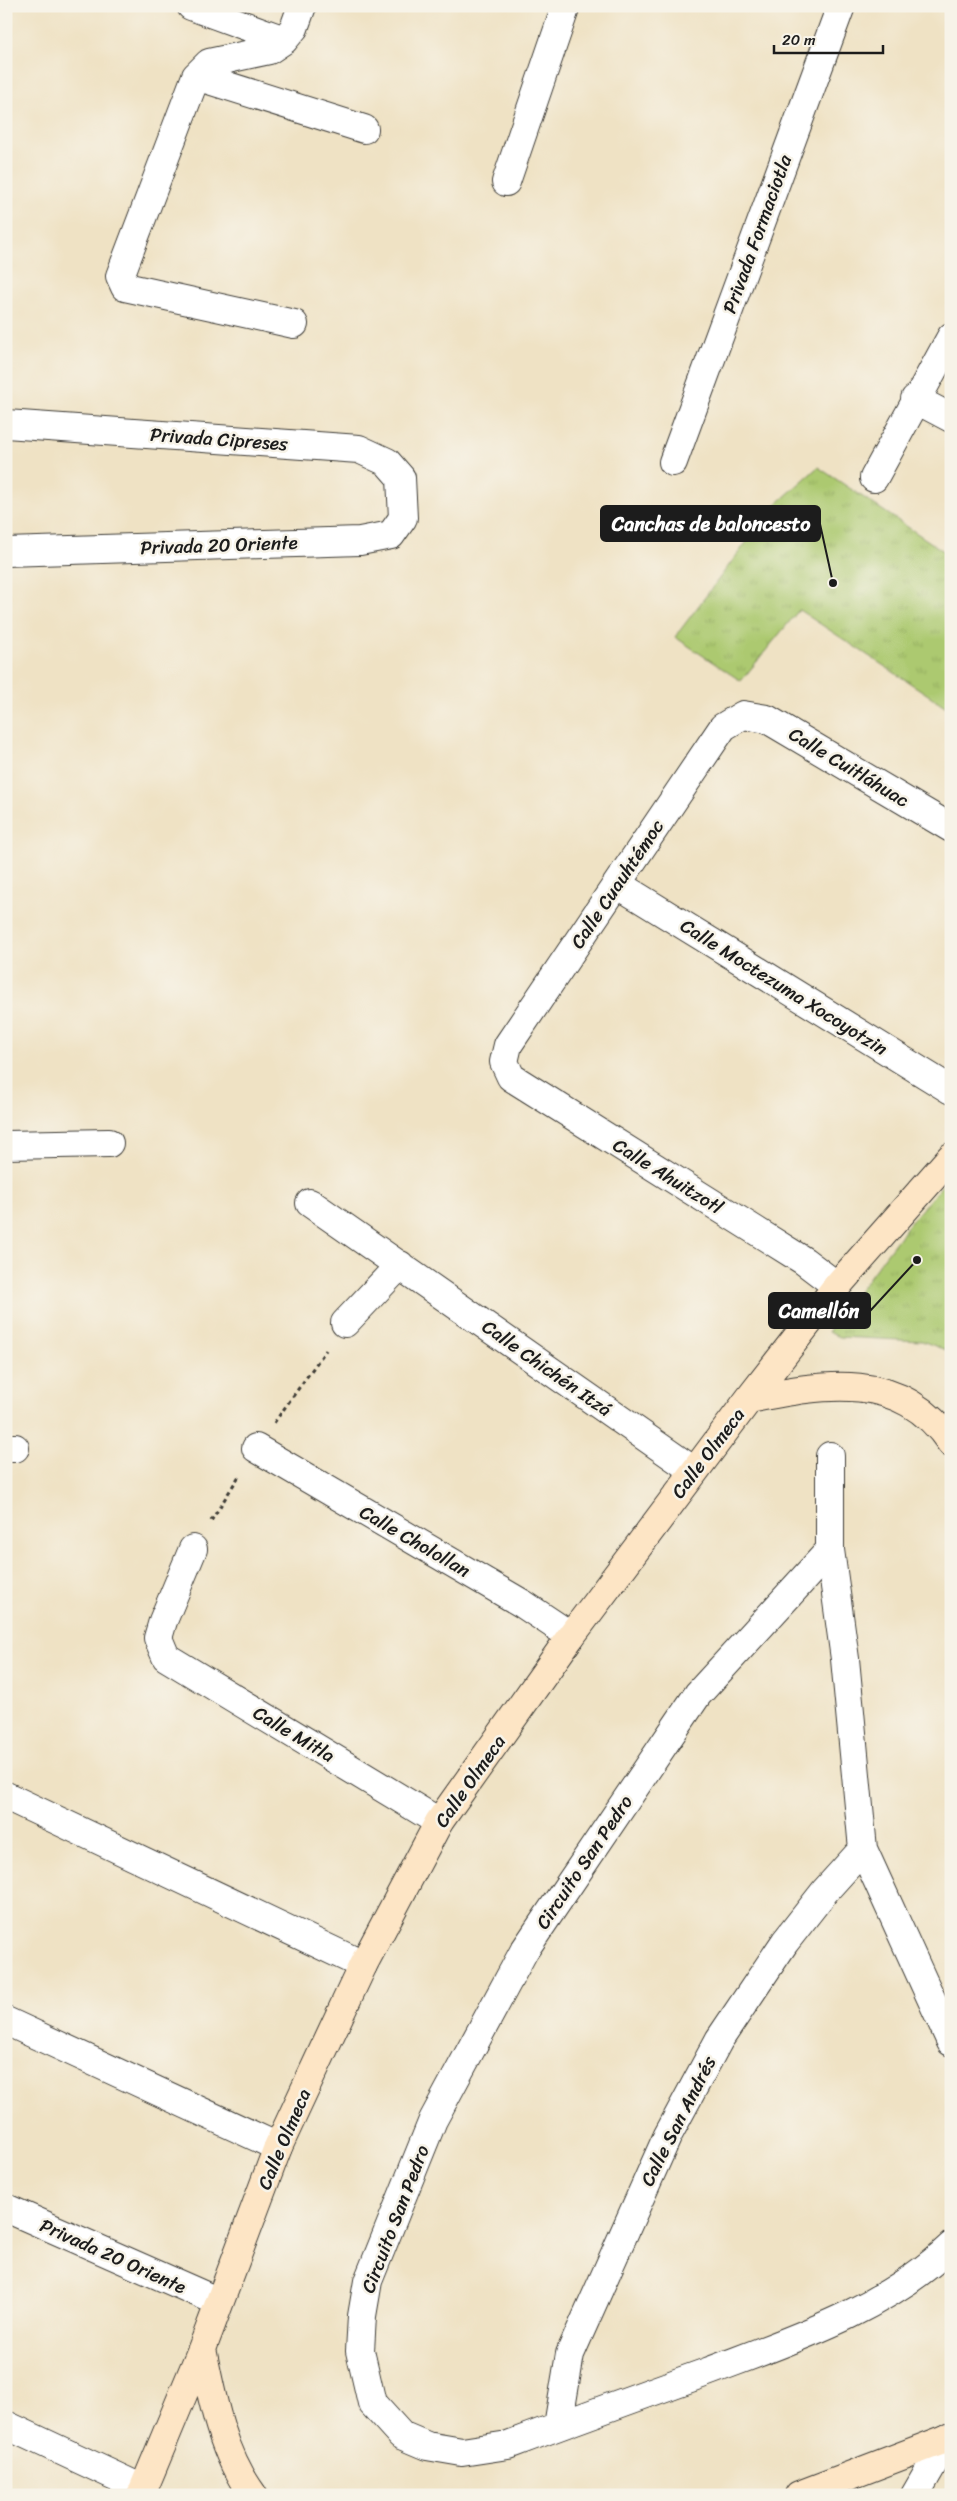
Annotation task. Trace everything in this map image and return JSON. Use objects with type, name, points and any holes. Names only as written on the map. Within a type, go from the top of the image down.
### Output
[{"type":"street","points":[[191,6],[284,40]]},
{"type":"street","points":[[294,324],[125,287],[120,276],[196,76],[209,63],[270,50],[284,40],[294,28],[302,6]]},
{"type":"street","points":[[506,182],[566,6]]},
{"type":"street","name":"Privada Formaciotla","points":[[673,462],[841,6]]},
{"type":"street","points":[[196,76],[364,129]]},
{"type":"street","points":[[874,478],[951,337]]},
{"type":"street","points":[[916,399],[951,418]]},
{"type":"street","name":"Privada Cipreses","points":[[6,424],[359,450],[387,462],[401,478],[404,500]]},
{"type":"street","name":"Privada 20 Oriente","points":[[6,552],[360,541],[391,535],[404,518],[404,500]]},
{"type":"street","name":"Calle Cuitláhuac","points":[[744,715],[767,719],[951,828]]},
{"type":"street","name":"Calle Cuauhtémoc","points":[[504,1062],[508,1045],[723,727],[744,715]]},
{"type":"street","name":"Calle Moctezuma Xocoyotzin","points":[[618,884],[951,1090]]},
{"type":"street","name":"Calle Ahuitzotl","points":[[504,1062],[511,1077],[804,1261],[837,1286]]},
{"type":"street","points":[[6,1144],[109,1143]]},
{"type":"street","name":"Calle Olmeca","points":[[142,2492],[202,2349],[278,2148],[363,1965],[439,1822],[572,1636],[749,1399],[837,1286],[951,1157]]},
{"type":"street","name":"Calle Chichén Itzá","points":[[310,1203],[694,1471]]},
{"type":"street","points":[[345,1323],[400,1265]]},
{"type":"street","points":[[749,1399],[827,1386],[871,1388],[892,1395],[911,1405],[929,1418],[951,1444]]},
{"type":"street","name":"Calle Cholollan","points":[[256,1448],[523,1604],[572,1636]]},
{"type":"street","points":[[830,1456],[830,1550],[845,1659],[862,1849],[951,2042]]},
{"type":"street","name":"Calle Mitla","points":[[193,1549],[163,1621],[158,1638],[166,1657],[439,1822]]},
{"type":"street","name":"Circuito San Pedro","points":[[830,1550],[698,1694],[524,1952],[433,2120],[368,2281],[362,2316],[360,2351],[372,2403],[401,2435],[427,2446],[462,2452],[508,2445],[803,2336],[887,2294],[935,2261],[951,2246]]},
{"type":"street","points":[[6,1796],[363,1965]]},
{"type":"street","name":"Calle San Andrés","points":[[558,2426],[570,2354],[668,2135],[719,2040],[785,1942],[825,1891],[862,1849]]},
{"type":"street","points":[[6,2021],[278,2148]]},
{"type":"street","name":"Privada 20 Oriente","points":[[6,2208],[219,2302]]},
{"type":"street","points":[[202,2349],[219,2423],[238,2471],[253,2495]]},
{"type":"street","points":[[6,2425],[142,2492]]},
{"type":"street","points":[[799,2495],[949,2438]]},
{"type":"street","points":[[915,2495],[949,2438]]},
{"type":"green space","points":[[818,467],[951,556],[951,710],[799,610],[741,681],[675,637],[773,507]]},
{"type":"green space","points":[[951,1175],[951,1352],[922,1341],[839,1337],[828,1332],[909,1224]]},
{"type":"place","name":"Canchas de baloncesto","points":[[833,583]]},
{"type":"place","name":"Camellón","points":[[917,1260]]}]
